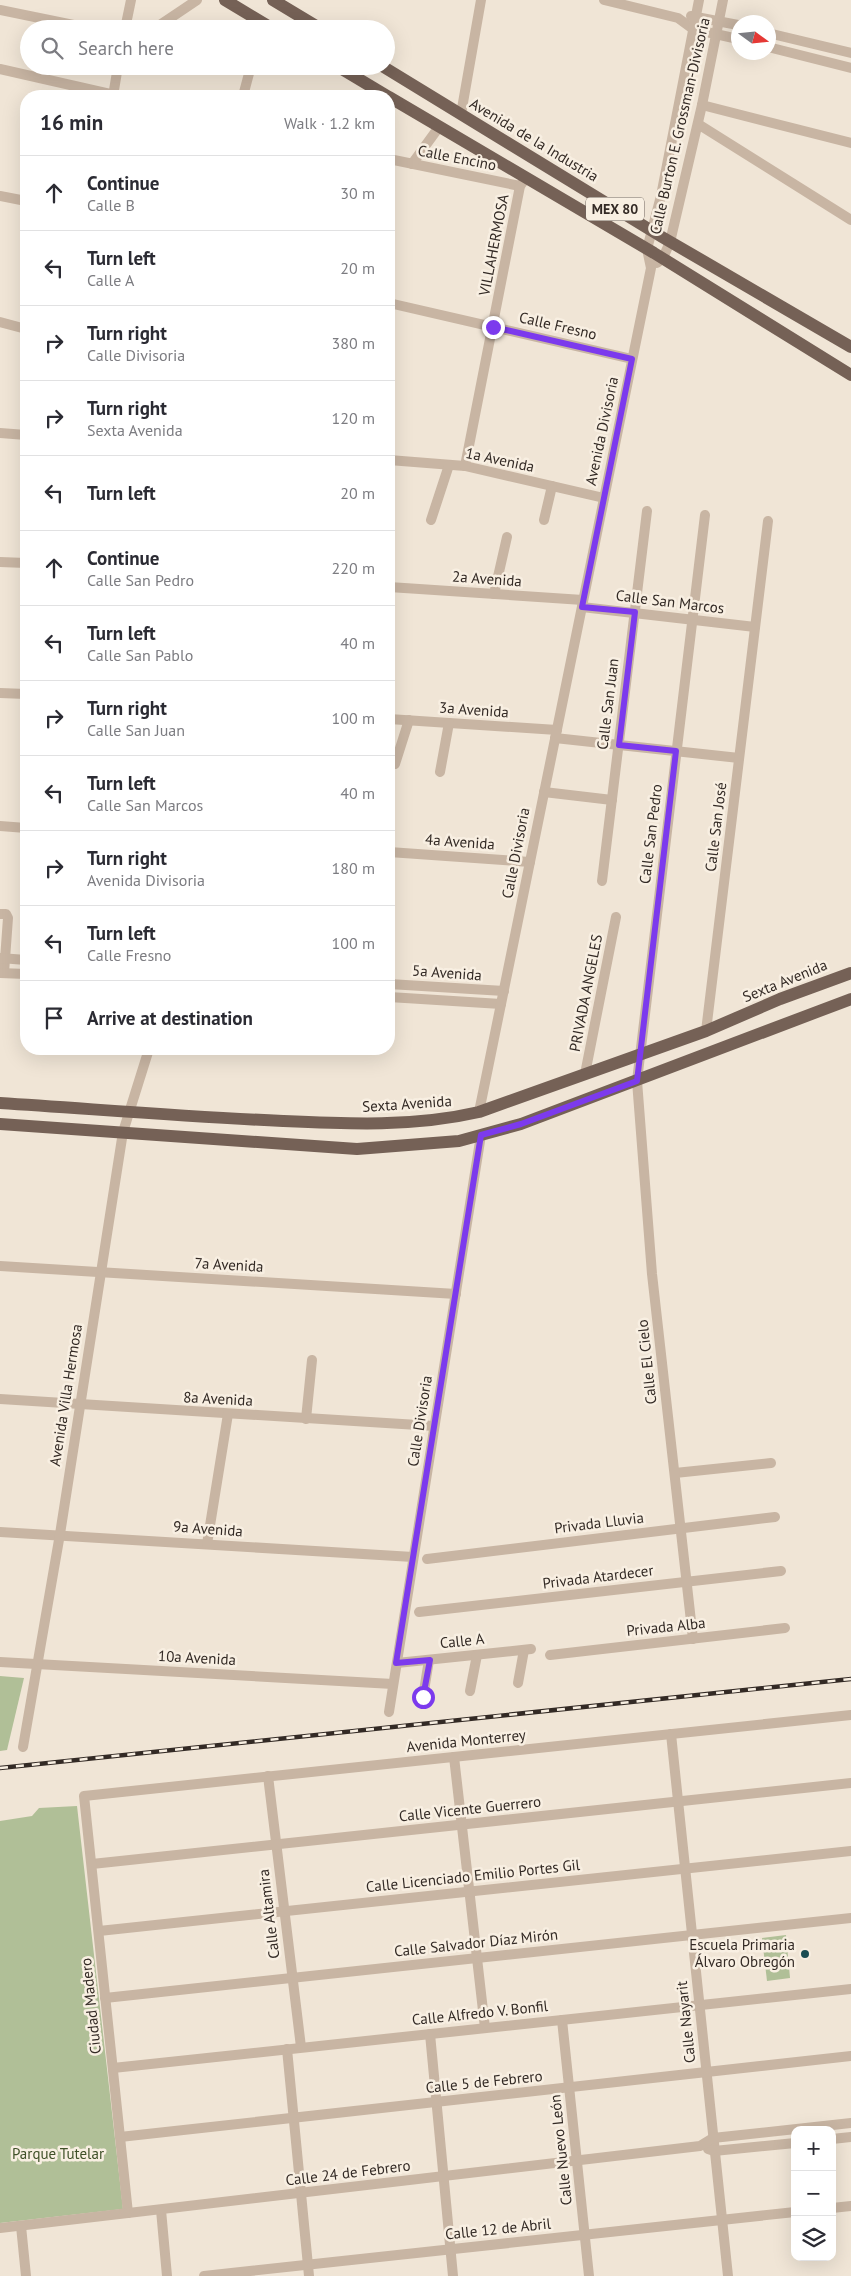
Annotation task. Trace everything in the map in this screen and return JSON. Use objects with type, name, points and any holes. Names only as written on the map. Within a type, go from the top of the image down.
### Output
[{"type":"main road","points":[[225,0],[254,20]]},
{"type":"main road","points":[[273,0],[306,20]]},
{"type":"main road","name":"Avenida de la Industria","points":[[395,74],[653,232],[851,347]]},
{"type":"main road","name":"MEX 80","points":[[352,75],[376,90]]},
{"type":"main road","points":[[395,95],[406,89],[421,90]]},
{"type":"main road","name":"MEX 80","points":[[395,101],[439,127],[523,182],[663,258],[851,375]]},
{"type":"main road","name":"Sexta Avenida","points":[[0,1103],[250,1120],[411,1124],[479,1112],[706,1031],[780,999],[851,973]]},
{"type":"main road","points":[[0,1124],[357,1149],[459,1141],[521,1124],[851,999]]},
{"type":"street","points":[[128,20],[131,0]]},
{"type":"street","points":[[167,20],[197,0]]},
{"type":"street","points":[[461,114],[482,0]]},
{"type":"street","points":[[604,0],[678,18],[693,29],[731,37]]},
{"type":"street","name":"Calle Burton E. Grossman-Divisoria","points":[[647,249],[653,232],[698,0]]},
{"type":"street","name":"Calle Burton E. Grossman-Divisoria","points":[[663,258],[670,242],[698,124],[723,0]]},
{"type":"street","points":[[0,10],[49,20]]},
{"type":"street","points":[[678,18],[696,15],[731,23]]},
{"type":"street","points":[[776,35],[851,54]]},
{"type":"street","points":[[776,49],[851,68]]},
{"type":"street","points":[[0,69],[20,74]]},
{"type":"street","points":[[26,75],[89,90]]},
{"type":"street","points":[[116,90],[117,75]]},
{"type":"street","points":[[245,90],[249,75]]},
{"type":"street","points":[[702,105],[851,143]]},
{"type":"street","points":[[698,124],[848,217]]},
{"type":"street","points":[[412,164],[439,127]]},
{"type":"street","name":"Calle Encino","points":[[395,160],[523,182]]},
{"type":"street","name":"VILLAHERMOSA","points":[[465,466],[523,182]]},
{"type":"street","points":[[0,196],[20,201]]},
{"type":"street","name":"Avenida Divisoria","points":[[583,603],[651,268],[647,249]]},
{"type":"street","points":[[651,268],[663,258]]},
{"type":"street","name":"Calle Fresno","points":[[395,304],[632,359]]},
{"type":"street","points":[[0,322],[20,327]]},
{"type":"street","points":[[0,433],[20,435]]},
{"type":"street","name":"1a Avenida","points":[[395,460],[465,466],[604,498]]},
{"type":"street","points":[[431,520],[449,465]]},
{"type":"street","points":[[544,520],[552,486]]},
{"type":"street","name":"Calle San Juan","points":[[602,881],[647,511]]},
{"type":"street","name":"Calle San Pedro","points":[[637,1081],[705,515]]},
{"type":"street","name":"Calle San José","points":[[706,1031],[768,521]]},
{"type":"street","points":[[494,594],[507,537]]},
{"type":"street","points":[[0,562],[20,563]]},
{"type":"street","name":"2a Avenida","points":[[395,587],[494,594],[583,603]]},
{"type":"street","name":"Calle San Marcos","points":[[583,603],[635,612],[755,627]]},
{"type":"street","name":"Calle Divisoria","points":[[479,1112],[583,603]]},
{"type":"street","points":[[0,693],[20,694]]},
{"type":"street","name":"3a Avenida","points":[[395,719],[556,734],[619,745],[739,758]]},
{"type":"street","points":[[395,764],[409,720]]},
{"type":"street","points":[[440,772],[449,723]]},
{"type":"street","points":[[544,792],[612,800]]},
{"type":"street","points":[[0,826],[20,828]]},
{"type":"street","name":"4a Avenida","points":[[395,852],[530,862]]},
{"type":"street","points":[[0,914],[6,914],[8,918],[2,973],[20,974]]},
{"type":"street","name":"PRIVADA ANGELES","points":[[585,1074],[616,917]]},
{"type":"street","points":[[3,958],[20,959]]},
{"type":"street","name":"5a Avenida","points":[[395,984],[504,992]]},
{"type":"street","name":"5a Avenida","points":[[395,997],[501,1004]]},
{"type":"street","name":"Avenida Villa Hermosa","points":[[23,1747],[60,1534],[123,1132],[147,1055]]},
{"type":"street","name":"Calle El Cielo","points":[[637,1081],[652,1274],[693,1639]]},
{"type":"street","name":"Calle Divisoria","points":[[389,1712],[481,1135]]},
{"type":"street","name":"7a Avenida","points":[[0,1266],[456,1294]]},
{"type":"street","points":[[306,1419],[312,1360]]},
{"type":"street","name":"8a Avenida","points":[[0,1400],[434,1426]]},
{"type":"street","points":[[207,1544],[228,1414]]},
{"type":"street","points":[[675,1473],[771,1463]]},
{"type":"street","name":"Privada Lluvia","points":[[427,1559],[775,1517]]},
{"type":"street","name":"9a Avenida","points":[[0,1532],[60,1534],[413,1557]]},
{"type":"street","name":"Privada Atardecer","points":[[419,1612],[781,1571]]},
{"type":"street","name":"Privada Alba","points":[[550,1655],[786,1628]]},
{"type":"street","name":"Calle A","points":[[396,1663],[528,1650],[518,1683]]},
{"type":"street","points":[[470,1691],[477,1655]]},
{"type":"street","points":[[423,1697],[430,1660]]},
{"type":"street","name":"10a Avenida","points":[[0,1662],[393,1684]]},
{"type":"street","name":"Avenida Monterrey","points":[[84,1796],[851,1715]]},
{"type":"street","name":"Calle Nayarit","points":[[671,1734],[728,2276]]},
{"type":"street","points":[[454,1757],[485,2028]]},
{"type":"street","name":"Calle Altamira","points":[[268,1776],[301,2048]]},
{"type":"street","name":"Calle Vicente Guerrero","points":[[92,1864],[851,1784]]},
{"type":"street","name":"Ciudad Madero","points":[[84,1796],[128,2213]]},
{"type":"street","name":"Calle Licenciado Emilio Portes Gil","points":[[99,1931],[851,1851]]},
{"type":"street","name":"Calle Salvador Díaz Mirón","points":[[105,1998],[851,1918]]},
{"type":"street","name":"Calle Alfredo V. Bonfil","points":[[113,2068],[851,1989]]},
{"type":"street","name":"Calle Nuevo León","points":[[562,2020],[589,2276]]},
{"type":"street","points":[[430,2034],[453,2276]]},
{"type":"street","points":[[287,2049],[309,2276]]},
{"type":"street","name":"Calle 5 de Febrero","points":[[120,2137],[851,2056]]},
{"type":"street","name":"Calle 24 de Febrero","points":[[0,2228],[700,2146],[713,2138],[851,2123]]},
{"type":"street","points":[[836,2139],[851,2137]]},
{"type":"street","name":"Calle 24 de Febrero","points":[[700,2146],[714,2151],[791,2142]]},
{"type":"street","points":[[836,2208],[851,2206]]},
{"type":"street","points":[[160,2210],[167,2276]]},
{"type":"street","name":"Calle 12 de Abril","points":[[204,2276],[791,2212]]},
{"type":"street","points":[[21,2226],[26,2276]]},
{"type":"green space","points":[[0,1676],[24,1678],[7,1750],[0,1751]]},
{"type":"green space","name":"Parque Tutelar","points":[[77,1806],[123,2209],[0,2223],[0,1821],[32,1816],[39,1808]]},
{"type":"green space","points":[[786,1935],[790,1978],[767,1981],[762,1938]]},
{"type":"railway","points":[[0,1768],[851,1679]]},
{"type":"place","name":"Escuela Primaria Álvaro Obregón","points":[[805,1954]]},
{"type":"route","points":[[423,1697],[430,1660],[396,1663],[481,1135],[521,1124],[637,1081],[676,751],[619,745],[635,612],[582,607],[632,359],[493,327]]}]
